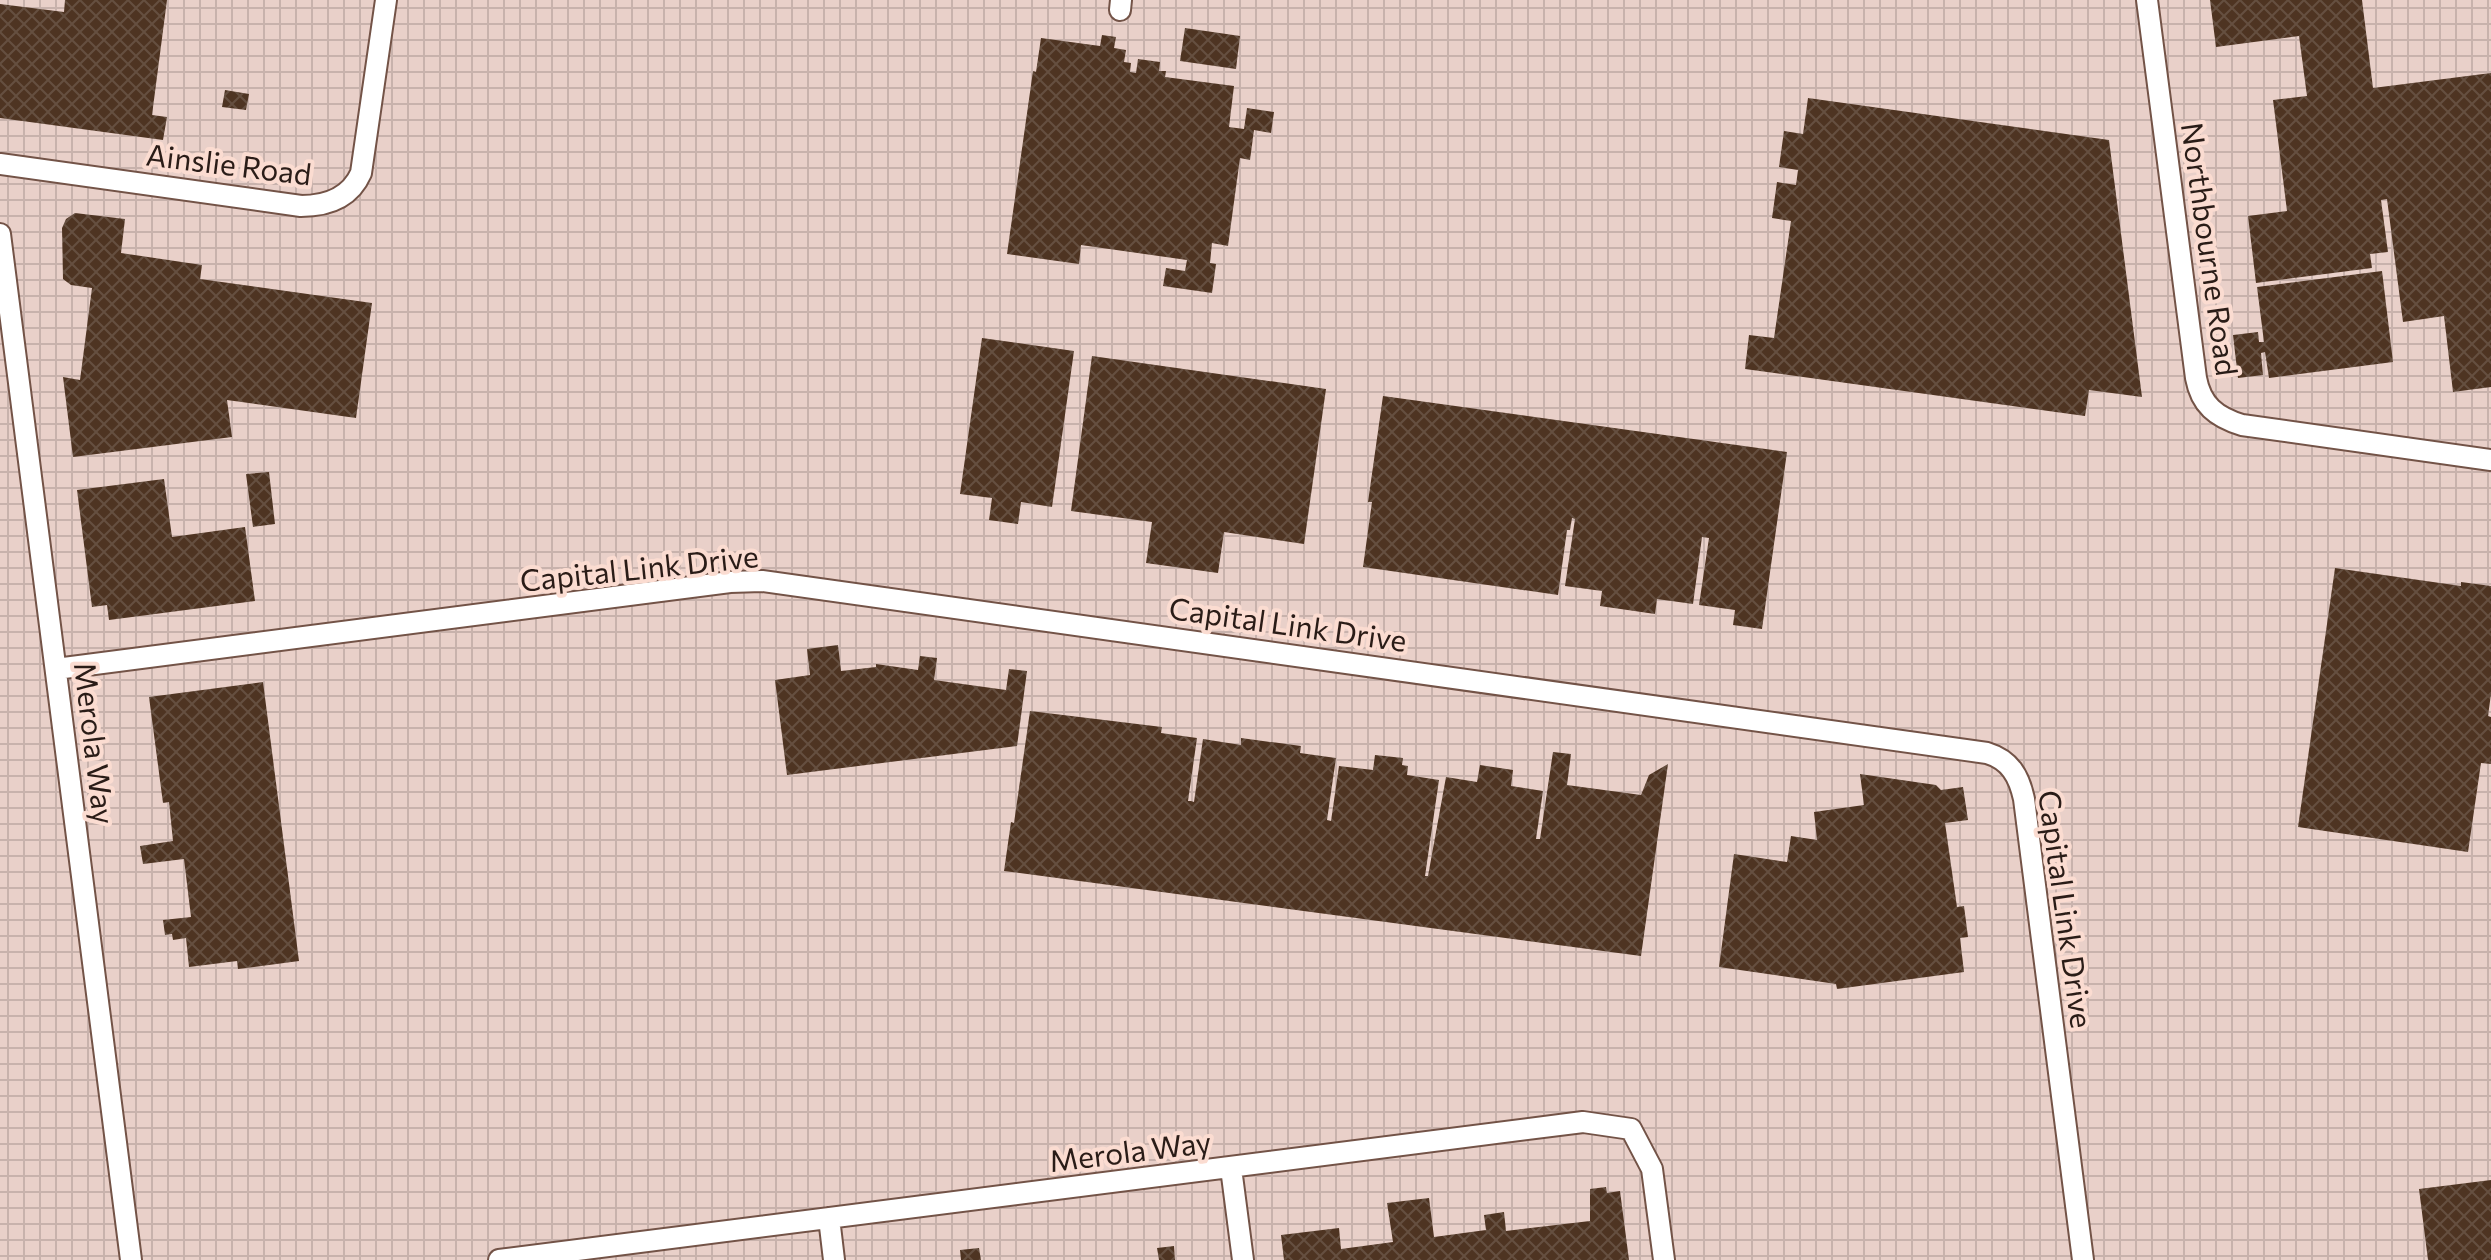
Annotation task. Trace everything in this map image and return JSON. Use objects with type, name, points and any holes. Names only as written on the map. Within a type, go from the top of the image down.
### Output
[{"type":"street","name":"Ainslie Road","points":[[0,164],[301,206],[328,203],[349,191],[361,173],[386,0]]},
{"type":"street","name":"Northbourne Road","points":[[2147,0],[2198,387],[2206,405],[2227,420],[2242,425],[2491,460]]},
{"type":"street","name":"Merola Way","points":[[0,234],[131,1260]]},
{"type":"street","name":"Capital Link Drive","points":[[56,669],[730,582],[762,581],[1987,753],[2005,762],[2016,773],[2024,799],[2083,1260]]},
{"type":"street","name":"Merola Way","points":[[499,1260],[1583,1122],[1631,1129],[1652,1169],[1664,1260]]},
{"type":"street","points":[[1231,1168],[1243,1260]]},
{"type":"street","points":[[829,1218],[834,1260]]},
{"type":"shaded area","points":[[0,0],[2491,0],[2491,1260],[0,1260]]},
{"type":"building","points":[[65,0],[167,0],[152,115],[167,117],[163,140],[0,118],[0,4],[64,12]]},
{"type":"building","points":[[2210,0],[2362,0],[2373,88],[2491,73],[2491,387],[2453,392],[2444,316],[2403,322],[2387,199],[2381,200],[2388,252],[2370,254],[2372,268],[2256,283],[2248,216],[2287,211],[2273,100],[2307,96],[2299,36],[2216,47]]},
{"type":"building","points":[[1185,28],[1240,36],[1236,69],[1180,61]]},
{"type":"building","points":[[1102,35],[1116,37],[1114,48],[1126,50],[1124,62],[1131,63],[1130,72],[1136,73],[1138,59],[1160,62],[1159,71],[1166,71],[1165,77],[1234,86],[1229,127],[1244,129],[1247,108],[1274,112],[1271,133],[1254,130],[1250,160],[1240,158],[1228,246],[1212,243],[1210,263],[1216,264],[1212,293],[1163,286],[1166,268],[1185,271],[1187,260],[1081,245],[1079,264],[1007,254],[1033,71],[1036,72],[1041,38],[1100,46]]},
{"type":"building","points":[[225,90],[249,94],[246,110],[222,107]]},
{"type":"building","points":[[1808,98],[2109,140],[2142,397],[2089,390],[2085,416],[1745,369],[1749,335],[1774,338],[1791,221],[1772,218],[1777,182],[1796,185],[1798,170],[1779,167],[1784,131],[1803,134]]},
{"type":"building","points":[[75,213],[125,219],[121,253],[202,265],[200,279],[372,303],[356,418],[227,400],[232,437],[73,457],[63,377],[80,380],[92,288],[71,285],[63,279],[62,228],[66,219]]},
{"type":"building","points":[[2382,271],[2393,362],[2269,378],[2265,352],[2261,353],[2263,375],[2238,378],[2233,335],[2258,332],[2259,342],[2264,342],[2257,287]]},
{"type":"building","points":[[982,338],[1074,351],[1052,507],[1021,502],[1018,524],[989,520],[992,498],[960,494]]},
{"type":"building","points":[[1092,356],[1326,389],[1304,544],[1224,532],[1218,573],[1146,563],[1152,522],[1071,511]]},
{"type":"building","points":[[1383,396],[1787,452],[1762,629],[1733,625],[1735,610],[1699,605],[1709,538],[1702,537],[1693,604],[1657,599],[1655,614],[1600,606],[1602,591],[1565,586],[1575,519],[1572,518],[1570,530],[1567,530],[1558,595],[1363,567],[1372,502],[1368,502]]},
{"type":"building","points":[[269,472],[275,524],[253,527],[246,474]]},
{"type":"building","points":[[164,479],[172,537],[245,527],[255,601],[109,620],[107,605],[92,607],[77,490]]},
{"type":"building","points":[[2335,568],[2461,586],[2461,582],[2491,586],[2491,694],[2488,716],[2491,717],[2491,764],[2481,763],[2468,852],[2298,827]]},
{"type":"building","points":[[838,645],[841,671],[876,667],[876,664],[918,670],[920,656],[937,658],[934,680],[1006,690],[1009,669],[1027,671],[1017,746],[787,775],[775,680],[810,675],[807,649]]},
{"type":"building","points":[[263,682],[299,961],[238,969],[237,961],[189,967],[186,938],[173,940],[172,934],[165,935],[163,920],[191,917],[184,859],[143,864],[140,846],[173,841],[169,802],[163,803],[149,697]]},
{"type":"building","points":[[1030,711],[1162,727],[1161,733],[1197,738],[1188,801],[1194,802],[1203,739],[1241,745],[1241,738],[1301,746],[1300,753],[1336,758],[1327,820],[1331,821],[1339,766],[1373,770],[1375,755],[1403,758],[1402,765],[1408,766],[1407,775],[1439,780],[1425,876],[1428,876],[1446,777],[1477,782],[1480,765],[1513,770],[1511,786],[1543,791],[1536,839],[1540,839],[1553,752],[1571,754],[1567,785],[1641,795],[1649,775],[1668,764],[1641,956],[1004,871]]},
{"type":"building","points":[[1860,774],[1936,785],[1941,790],[1963,787],[1968,820],[1945,823],[1957,907],[1964,906],[1968,937],[1960,938],[1964,972],[1837,989],[1836,984],[1719,967],[1734,854],[1787,862],[1791,836],[1817,840],[1814,812],[1864,805]]},
{"type":"building","points":[[2491,1180],[2491,1260],[2428,1260],[2419,1189]]},
{"type":"building","points":[[1606,1187],[1607,1193],[1620,1191],[1629,1260],[1284,1260],[1281,1235],[1339,1228],[1341,1249],[1393,1242],[1387,1203],[1429,1198],[1434,1237],[1486,1230],[1484,1215],[1504,1212],[1506,1231],[1590,1221],[1590,1189]]},
{"type":"building","points":[[1174,1246],[1175,1260],[1159,1260],[1157,1248]]},
{"type":"building","points":[[979,1248],[981,1260],[961,1260],[960,1250]]}]
